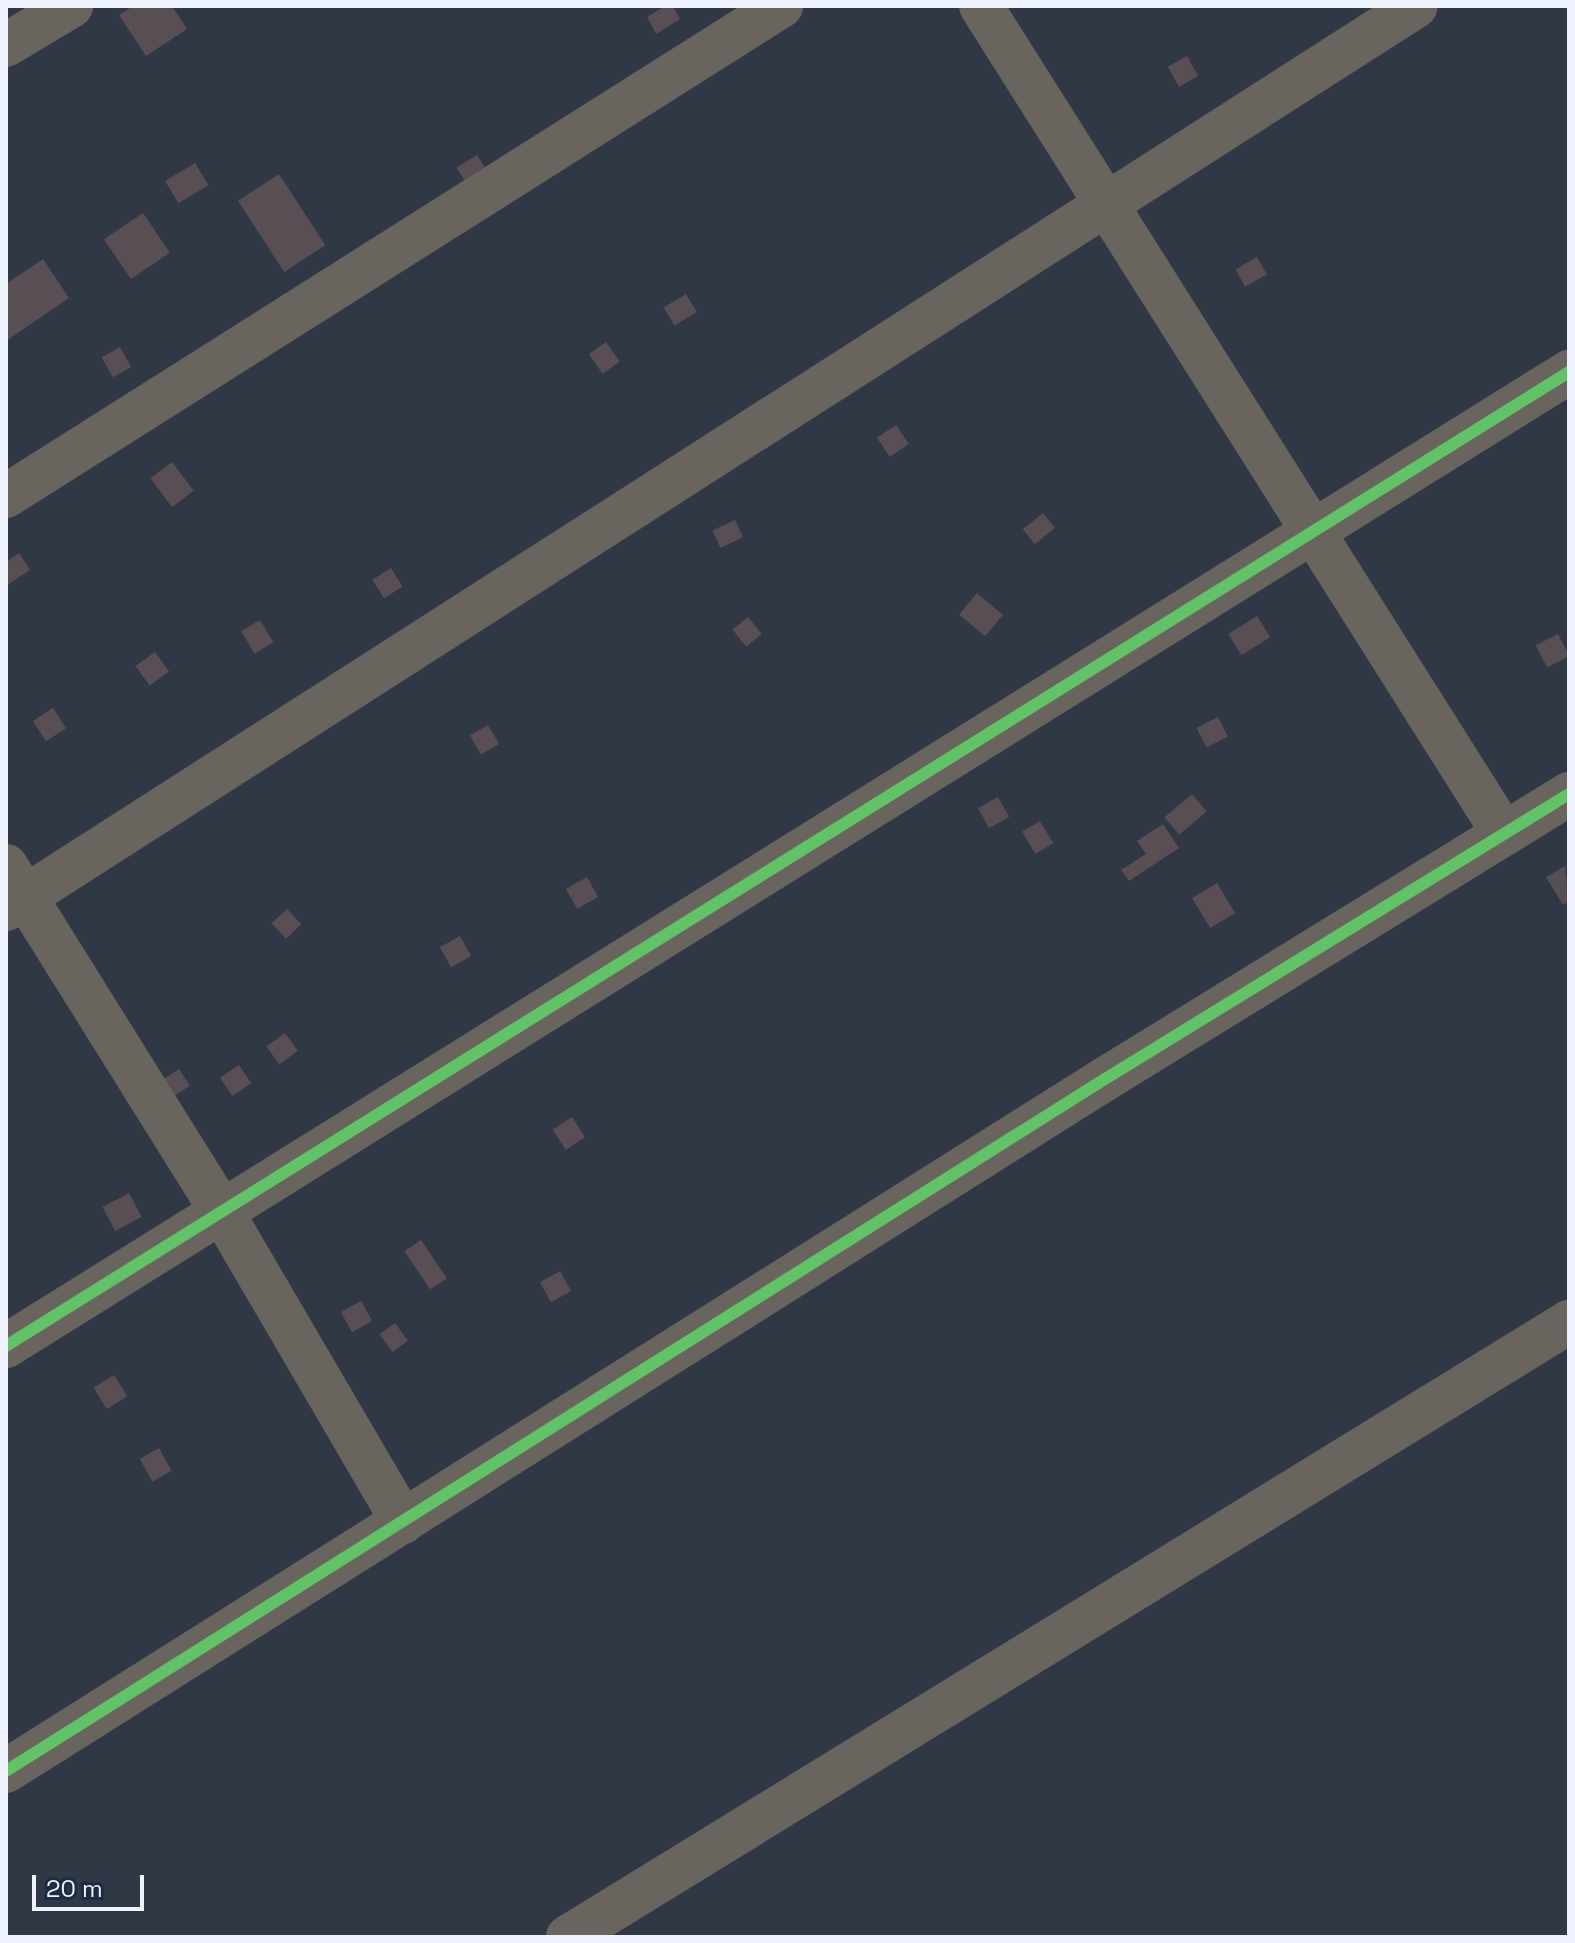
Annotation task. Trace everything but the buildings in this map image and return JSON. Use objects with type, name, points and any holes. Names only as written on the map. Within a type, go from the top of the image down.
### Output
[{"type":"street","points":[[6,45],[71,6]]},
{"type":"street","points":[[6,496],[781,6]]},
{"type":"street","points":[[981,6],[1504,834]]},
{"type":"street","points":[[403,1522],[222,1212],[12,891],[1107,204],[1416,6]]},
{"type":"street","points":[[6,1346],[1569,372]]},
{"type":"street","points":[[6,1771],[1569,794]]},
{"type":"street","points":[[568,1937],[1569,1322]]},
{"type":"cycle path","points":[[6,1346],[1569,372]]},
{"type":"cycle path","points":[[6,1771],[1105,1079],[1569,794]]}]
